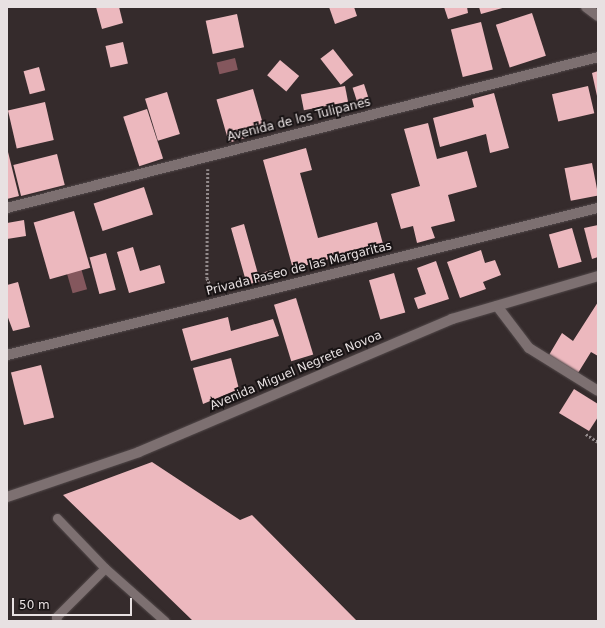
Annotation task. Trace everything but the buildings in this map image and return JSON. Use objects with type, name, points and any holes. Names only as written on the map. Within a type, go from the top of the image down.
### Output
[{"type":"street","points":[[586,7],[598,16]]},
{"type":"street","name":"Avenida de los Tulipanes","points":[[7,208],[598,57]]},
{"type":"street","name":"Privada Paseo de las Margaritas","points":[[7,356],[598,208]]},
{"type":"street","name":"Avenida Miguel Negrete Novoa","points":[[7,497],[139,452],[452,319],[598,276]]},
{"type":"street","points":[[497,306],[529,348],[598,391]]},
{"type":"lane","points":[[56,518],[105,568],[164,621]]},
{"type":"lane","points":[[56,620],[105,568]]},
{"type":"path","points":[[208,157],[207,278],[218,302]]},
{"type":"path","points":[[586,434],[598,442]]},
{"type":"shaded area","points":[[235,58],[238,70],[219,74],[217,63]]},
{"type":"shaded area","points":[[81,268],[87,289],[73,293],[67,272]]}]
